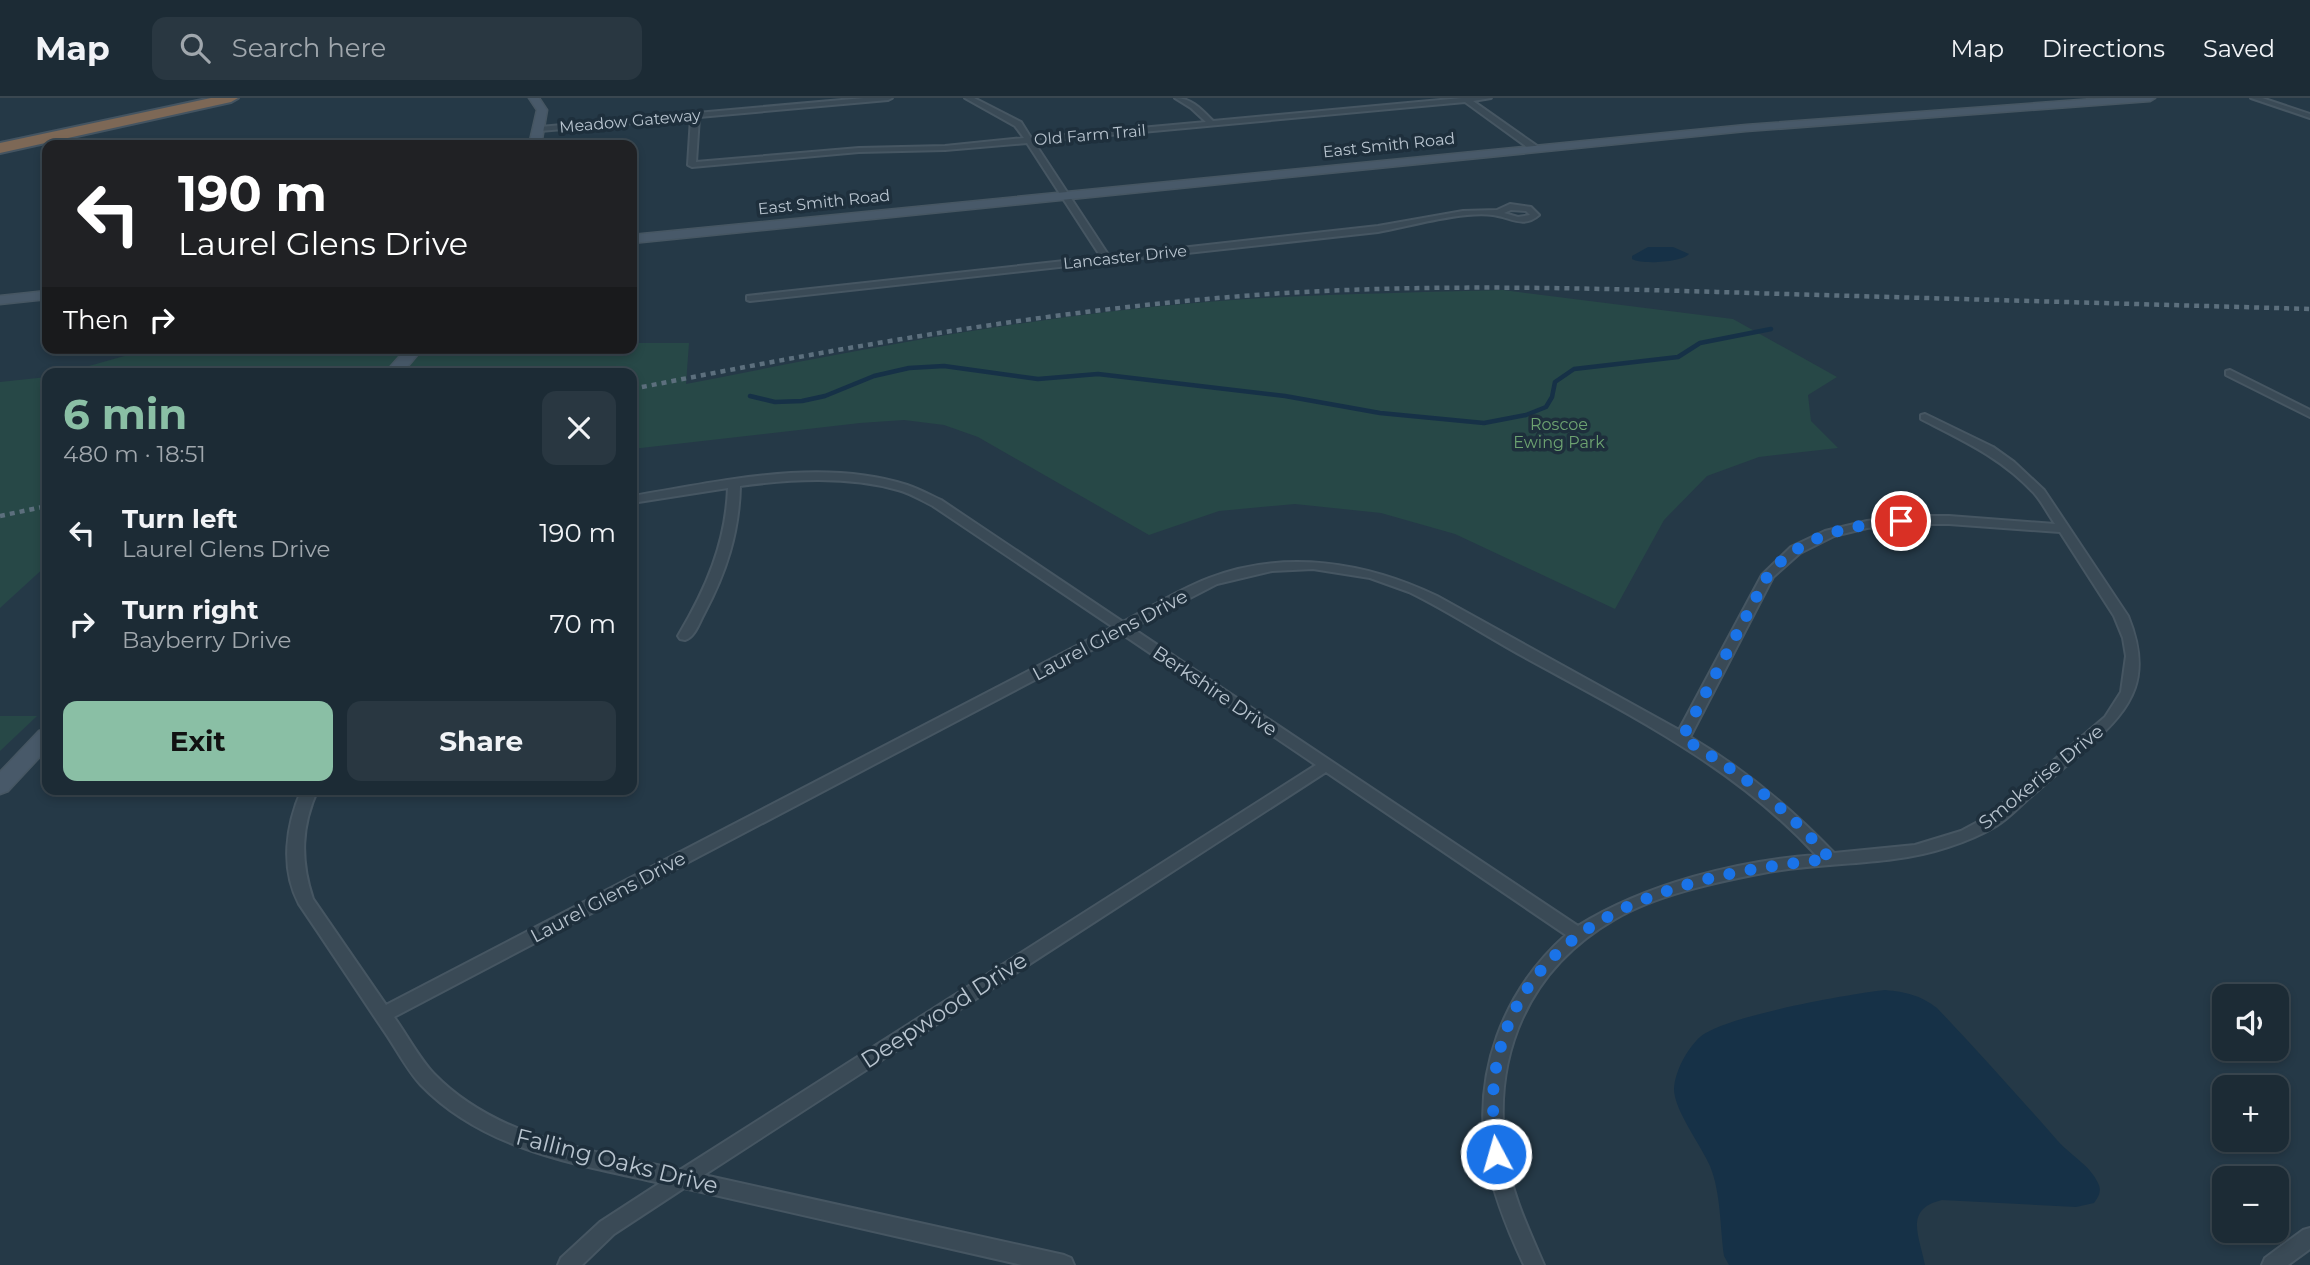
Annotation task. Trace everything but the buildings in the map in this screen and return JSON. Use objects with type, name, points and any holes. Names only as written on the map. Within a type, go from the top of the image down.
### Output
[{"type":"highway","points":[[0,148],[231,98]]},
{"type":"street","points":[[534,98],[542,110],[537,140]]},
{"type":"street","points":[[758,98],[765,109]]},
{"type":"street","name":"Meadow Gateway","points":[[540,129],[888,98]]},
{"type":"street","points":[[969,98],[1018,124],[1107,259]]},
{"type":"street","points":[[1179,98],[1194,106],[1212,124]]},
{"type":"street","name":"Old Farm Trail","points":[[695,115],[692,164],[859,150],[919,150],[1487,98]]},
{"type":"street","name":"East Smith Road","points":[[637,238],[1746,128],[2150,98]]},
{"type":"street","points":[[2255,98],[2310,116]]},
{"type":"street","points":[[1466,99],[1534,148]]},
{"type":"street","name":"Lancaster Drive","points":[[750,298],[1378,229],[1464,214],[1500,212]]},
{"type":"street","points":[[0,300],[42,296]]},
{"type":"street","points":[[398,368],[410,354]]},
{"type":"street","points":[[2230,373],[2310,414]]},
{"type":"street","name":"Smokerise Drive","points":[[1534,1265],[1507,1198],[1496,1154],[1492,1114],[1494,1076],[1502,1041],[1514,1009],[1553,955],[1578,934],[1608,915],[1655,895],[1741,871],[1830,859],[1910,853],[1940,846],[1971,834],[1993,821],[2117,712],[2128,692],[2132,675],[2130,638],[2121,616],[2040,492],[2010,464],[1970,438],[1925,417]]},
{"type":"street","name":"Berkshire Drive","points":[[637,498],[794,478],[841,476],[889,483],[911,490],[937,503],[1578,934]]},
{"type":"street","points":[[685,636],[703,606],[726,551],[732,525],[734,486]]},
{"type":"street","points":[[1682,738],[1768,575],[1780,561],[1810,541],[1849,528],[1901,521],[2066,529]]},
{"type":"street","name":"Laurel Glens Drive","points":[[382,1015],[1212,581],[1265,568],[1300,565],[1350,570],[1410,589],[1682,738],[1750,781],[1783,809],[1830,859]]},
{"type":"street","points":[[0,786],[42,741]]},
{"type":"street","name":"Deepwood Drive","points":[[568,1265],[607,1228],[1326,765]]},
{"type":"street","name":"Falling Oaks Drive","points":[[308,795],[296,828],[293,855],[305,900],[426,1078],[450,1101],[480,1121],[514,1138],[550,1149],[1064,1265]]},
{"type":"street","points":[[2272,1265],[2310,1237]]},
{"type":"green space","name":"Roscoe Ewing Park","points":[[1503,290],[1733,319],[1837,377],[1808,395],[1811,421],[1838,448],[1759,457],[1707,476],[1664,520],[1615,609],[1455,534],[1381,513],[1295,504],[1219,511],[1149,535],[978,437],[944,425],[904,420],[860,423],[637,448],[637,368],[407,368],[420,354],[637,354],[637,343],[689,343],[686,384],[944,336],[1075,316],[1206,302]]},
{"type":"green space","points":[[132,354],[407,354],[394,368],[82,368]]},
{"type":"green space","points":[[42,378],[42,570],[0,608],[0,382]]},
{"type":"green space","points":[[0,716],[37,716],[0,751]]},
{"type":"water","points":[[1648,247],[1673,247],[1689,254],[1662,262],[1632,259],[1632,256]]},
{"type":"water","points":[[1885,990],[1912,995],[1937,1008],[2057,1140],[2090,1171],[2099,1186],[2097,1198],[2094,1203],[2076,1207],[1942,1200],[1930,1204],[1922,1210],[1917,1225],[1925,1265],[1729,1265],[1724,1256],[1714,1176],[1675,1097],[1677,1075],[1686,1054],[1700,1037],[1734,1021],[1817,1001]]},
{"type":"waterway","points":[[750,396],[775,402],[802,401],[825,396],[874,376],[909,368],[944,366],[1038,379],[1098,374],[1285,396],[1380,413],[1484,423],[1526,415],[1546,407],[1552,397],[1555,382],[1574,369],[1678,357],[1700,343],[1771,329]]},
{"type":"railway","points":[[637,388],[876,343],[1038,318],[1202,299],[1348,290],[1597,289],[2310,309]]},
{"type":"railway","points":[[0,516],[42,507]]},
{"type":"route","points":[[1496,1154],[1492,1114],[1494,1076],[1502,1041],[1514,1009],[1553,955],[1578,934],[1608,915],[1640,900],[1741,871],[1830,859],[1809,834],[1750,781],[1682,738],[1768,575],[1780,561],[1793,550],[1828,534],[1876,523],[1901,521]]}]
